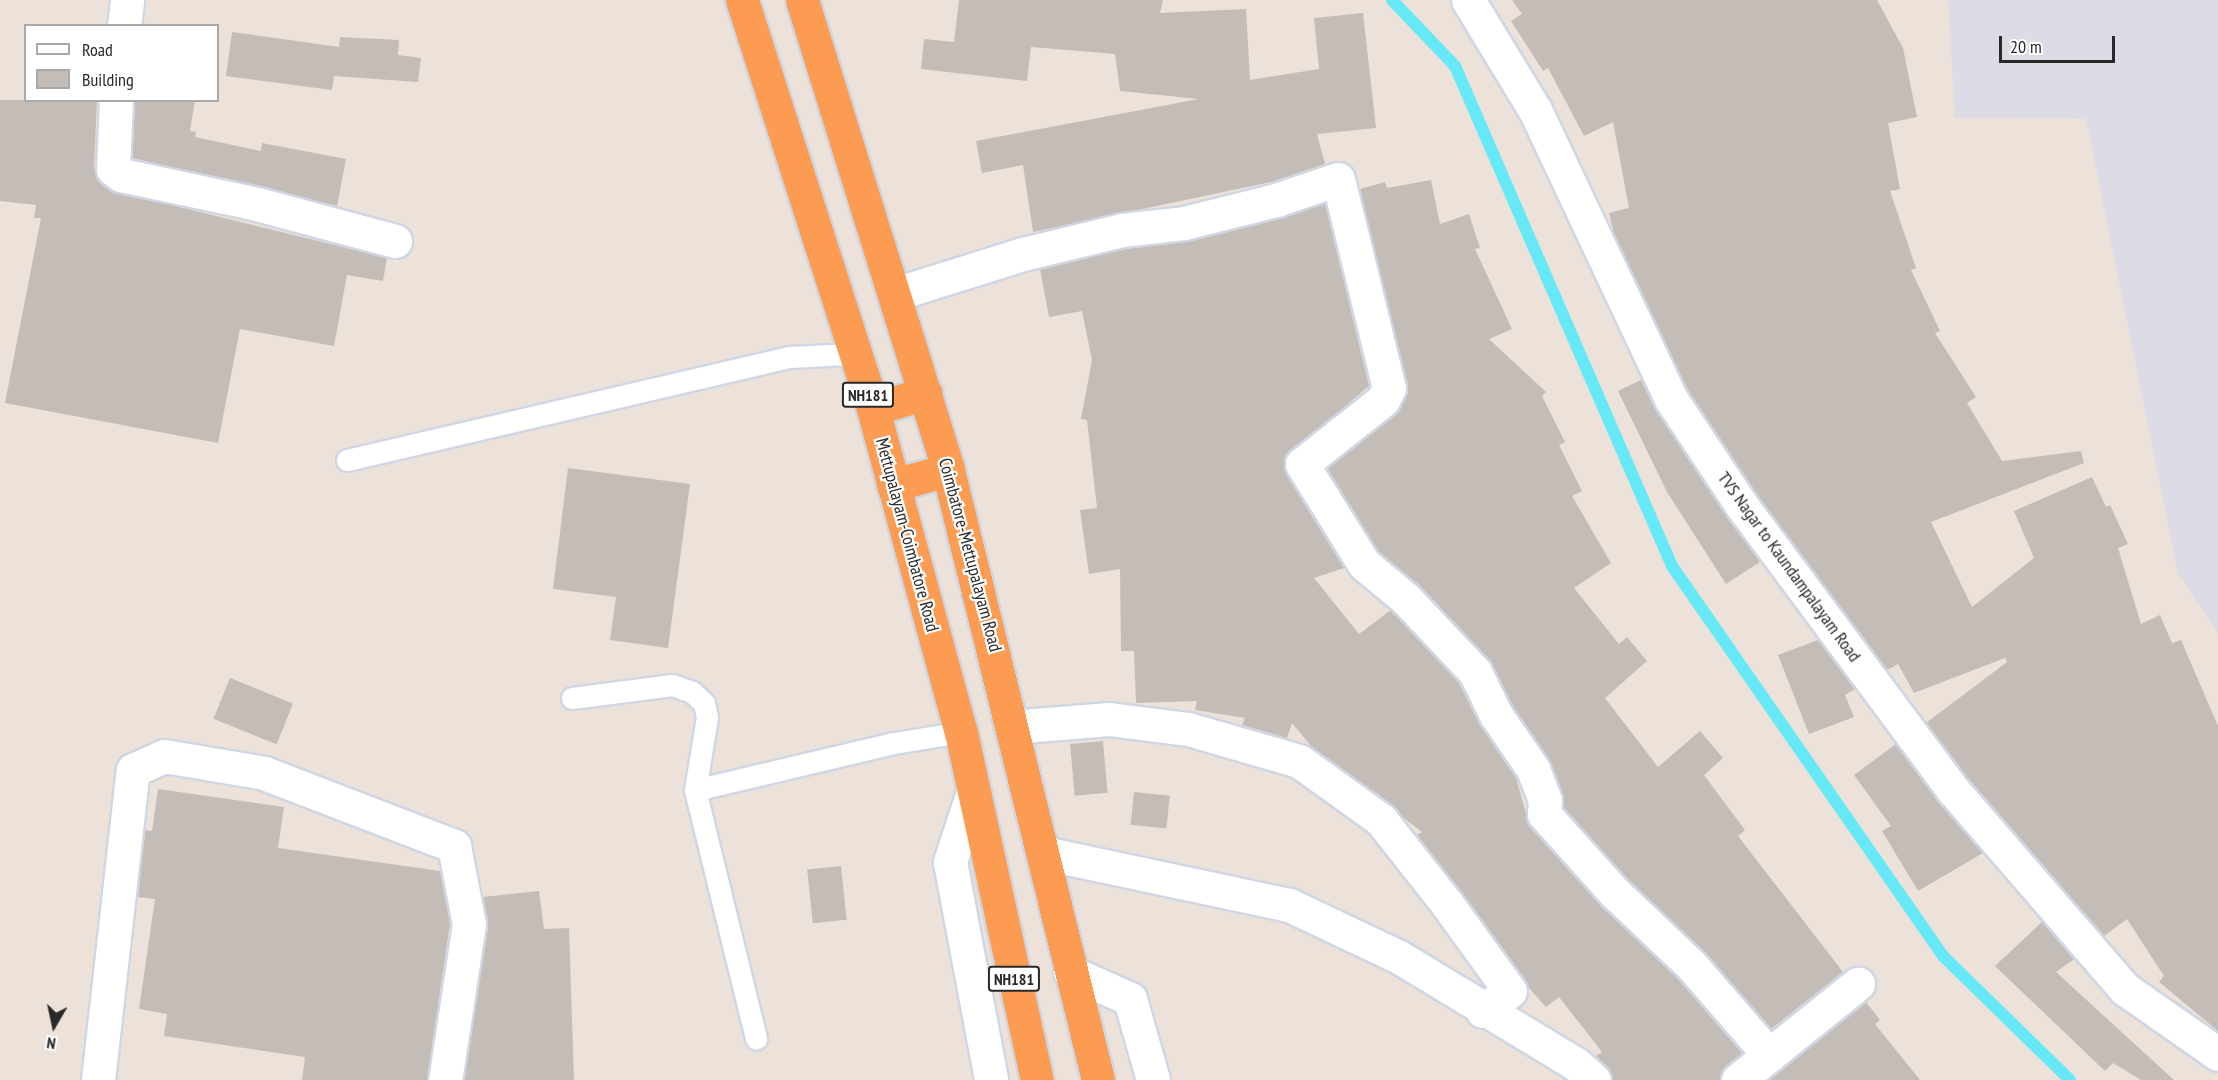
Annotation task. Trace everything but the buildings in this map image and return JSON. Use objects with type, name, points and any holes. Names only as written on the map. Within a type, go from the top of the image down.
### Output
[{"type":"highway","name":"Mettupalayam-Coimbatore Road","points":[[742,0],[853,354],[873,409],[961,732],[972,795]]},
{"type":"highway","name":"Coimbatore-Mettupalayam Road","points":[[802,0],[926,393],[948,470],[1098,1080]]},
{"type":"highway","points":[[873,409],[926,393]]},
{"type":"highway","points":[[893,485],[948,470]]},
{"type":"highway","name":"NH181","points":[[972,795],[1037,1080]]},
{"type":"street","points":[[124,24],[127,0]]},
{"type":"street","name":"TVS Nagar to Kaundampalayam Road","points":[[1468,0],[1534,110],[1671,399],[1742,506],[1953,790],[2125,989],[2218,1054]]},
{"type":"street","points":[[116,102],[113,169],[121,174],[395,241]]},
{"type":"street","points":[[895,294],[1023,254],[1122,230],[1196,220],[1338,179],[1389,388],[1383,400],[1302,464],[1364,564],[1405,598],[1475,672],[1496,715],[1533,769],[1545,800],[1544,814],[1614,892],[1692,966],[1769,1055]]},
{"type":"street","points":[[1011,727],[1109,719],[1188,729],[1299,761],[1381,820],[1447,904],[1510,991],[1482,1011]]},
{"type":"street","points":[[98,1080],[133,770],[164,756],[264,773],[454,846],[469,924],[445,1080]]},
{"type":"street","name":"Mettupalayam-Coimbatore Road","points":[[972,795],[950,862],[991,1080]]},
{"type":"street","points":[[1044,853],[1289,905],[1399,957],[1482,1011],[1576,1064],[1594,1080]]},
{"type":"street","points":[[1070,972],[1130,999],[1153,1080]]},
{"type":"street","points":[[1738,1080],[1858,984]]},
{"type":"lane","points":[[347,460],[789,357],[853,354]]},
{"type":"lane","points":[[572,698],[672,686],[692,692],[704,703],[707,717],[695,790],[756,1039]]},
{"type":"lane","points":[[695,790],[894,743],[961,732]]},
{"type":"shaded area","points":[[1948,0],[2218,0],[2218,633],[2178,574],[2086,119],[1955,118]]},
{"type":"waterway","points":[[1392,0],[1455,66],[1672,566],[1944,957],[2070,1080]]}]
